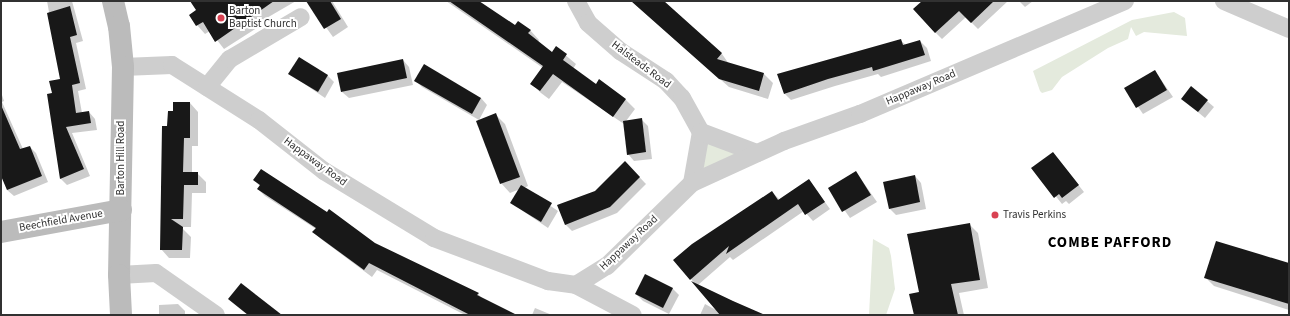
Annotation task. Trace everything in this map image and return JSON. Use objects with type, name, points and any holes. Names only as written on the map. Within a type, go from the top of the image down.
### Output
[{"type":"street","name":"Barton Hill Road","points":[[113,1],[119,26],[123,68],[119,275],[121,315]]},
{"type":"street","name":"Halsteads Road","points":[[576,1],[588,23],[620,51],[666,81],[682,98],[701,132]]},
{"type":"street","name":"Happaway Road","points":[[123,68],[172,65],[259,120],[324,171],[434,238],[548,281],[576,285],[607,266],[692,183],[784,141],[860,114],[1125,1]]},
{"type":"street","points":[[1224,1],[1289,29]]},
{"type":"street","points":[[207,87],[230,59],[301,17]]},
{"type":"street","points":[[692,183],[701,132],[757,153]]},
{"type":"street","name":"Beechfield Avenue","points":[[1,232],[121,210]]},
{"type":"street","points":[[119,275],[156,273],[216,315]]},
{"type":"street","points":[[576,285],[633,315]]},
{"type":"shaded area","points":[[1174,12],[1185,18],[1187,36],[1144,32],[1136,36],[1131,27],[1128,39],[1108,48],[1062,77],[1052,90],[1042,93],[1040,91],[1033,71],[1132,20]]},
{"type":"shaded area","points":[[701,132],[757,153],[692,183]]},
{"type":"shaded area","points":[[873,239],[889,248],[891,256],[895,289],[886,315],[869,315]]},
{"type":"building","name":"Barton Baptist Church","points":[[190,1],[274,1],[215,42],[203,22],[196,26],[189,15],[196,10]]},
{"type":"building","points":[[306,1],[330,1],[341,19],[324,29]]},
{"type":"building","points":[[449,1],[479,1],[515,25],[518,21],[531,30],[528,33],[552,52],[556,46],[567,54],[563,60],[596,84],[599,79],[626,99],[613,117],[553,74],[540,91],[530,84],[543,66]]},
{"type":"building","points":[[631,1],[664,1],[722,53],[717,59],[764,73],[759,91],[719,79]]},
{"type":"building","points":[[922,1],[994,1],[971,23],[959,11],[935,33],[913,9]]},
{"type":"building","points":[[70,6],[77,35],[70,37],[80,83],[72,85],[76,113],[89,111],[91,123],[66,127],[84,169],[60,179],[47,94],[52,93],[49,81],[60,79],[47,13]]},
{"type":"building","points":[[901,39],[903,45],[920,40],[925,55],[873,71],[872,67],[828,79],[784,94],[777,74]]},
{"type":"building","points":[[299,57],[328,75],[318,92],[288,74]]},
{"type":"building","points":[[403,59],[407,78],[341,92],[337,73]]},
{"type":"building","points":[[424,64],[481,98],[472,114],[414,81]]},
{"type":"building","points":[[1155,70],[1167,90],[1136,108],[1124,88]]},
{"type":"building","points":[[1191,86],[1208,100],[1198,112],[1181,99]]},
{"type":"building","points":[[173,102],[190,102],[190,138],[184,138],[183,172],[198,172],[198,185],[184,185],[183,219],[171,219],[183,227],[182,250],[160,250],[162,126],[167,126],[168,111],[173,111]]},
{"type":"building","points":[[1,105],[20,149],[30,146],[42,176],[7,190],[1,176]]},
{"type":"building","points":[[496,113],[520,177],[500,184],[476,121]]},
{"type":"building","points":[[642,118],[646,152],[627,155],[623,121]]},
{"type":"building","points":[[1053,152],[1079,185],[1062,198],[1059,194],[1054,198],[1031,168]]},
{"type":"building","points":[[625,161],[640,177],[610,207],[565,225],[557,205],[595,191]]},
{"type":"building","points":[[261,169],[327,212],[329,209],[375,243],[479,293],[477,295],[517,315],[470,315],[369,263],[364,270],[312,232],[316,228],[257,189],[260,185],[253,180]]},
{"type":"building","points":[[856,171],[871,195],[842,212],[828,188]]},
{"type":"building","points":[[915,175],[920,202],[889,209],[883,182]]},
{"type":"building","points":[[809,179],[825,202],[805,215],[798,204],[726,254],[729,246],[690,280],[673,260],[692,244],[772,191],[778,200]]},
{"type":"building","points":[[521,185],[552,203],[541,222],[510,203]]},
{"type":"building","points":[[970,223],[980,280],[951,284],[958,315],[914,315],[909,294],[919,292],[907,234]]},
{"type":"building","points":[[1216,241],[1289,263],[1289,304],[1204,278]]},
{"type":"building","points":[[645,274],[673,288],[663,308],[635,294]]},
{"type":"building","points":[[691,281],[733,301],[765,315],[720,315]]},
{"type":"building","points":[[241,283],[282,315],[248,315],[228,299]]},
{"type":"place","name":"Barton Baptist Church","points":[[221,18]]},
{"type":"place","name":"Travis Perkins","points":[[995,215]]},
{"type":"district","name":"COMBE PAFFORD","points":[[1110,243]]}]
